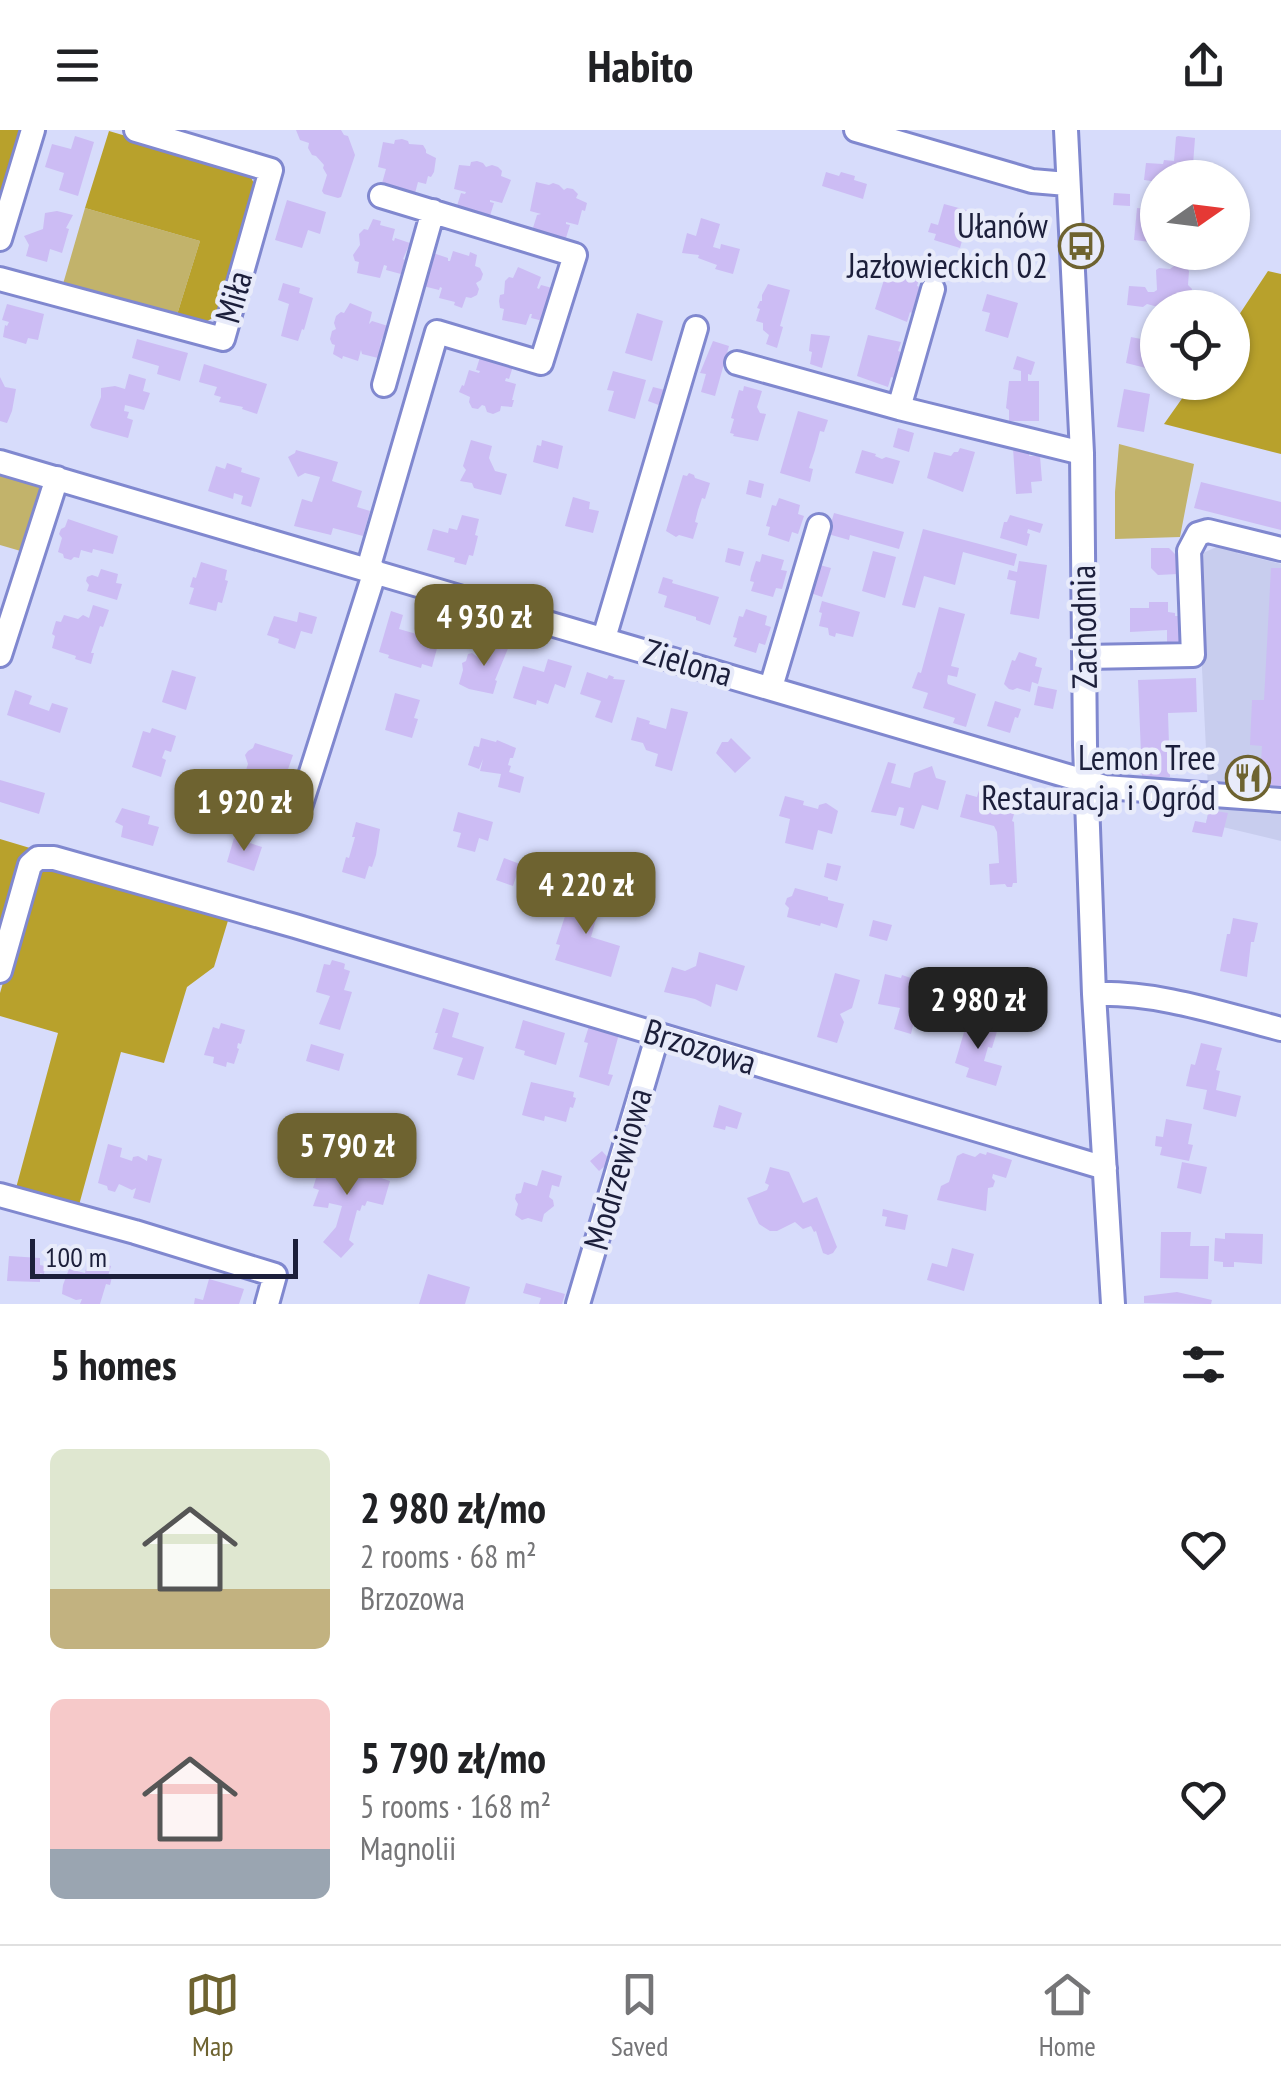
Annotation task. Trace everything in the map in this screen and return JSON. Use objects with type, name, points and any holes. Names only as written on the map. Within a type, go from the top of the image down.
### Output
[{"type":"street","points":[[0,239],[33,130]]},
{"type":"street","name":"Miła","points":[[0,279],[223,339],[271,170],[136,130]]},
{"type":"street","points":[[856,130],[1032,181],[1068,184]]},
{"type":"street","name":"Zachodnia","points":[[1066,130],[1082,453],[1086,781],[1094,994],[1113,1304]]},
{"type":"street","points":[[382,196],[576,255],[541,363],[402,320]]},
{"type":"street","points":[[384,384],[433,211]]},
{"type":"street","points":[[900,408],[934,288]]},
{"type":"street","points":[[604,638],[696,328]]},
{"type":"street","points":[[301,804],[438,332]]},
{"type":"street","points":[[737,363],[1082,453]]},
{"type":"street","name":"Zielona","points":[[0,462],[1105,787],[1281,800]]},
{"type":"street","points":[[0,654],[57,478]]},
{"type":"street","points":[[771,687],[819,526]]},
{"type":"street","points":[[1085,657],[1193,655],[1189,551],[1198,534],[1208,531],[1281,549]]},
{"type":"street","name":"Brzozowa","points":[[0,971],[30,865],[38,858],[54,858],[1105,1168]]},
{"type":"street","points":[[1094,994],[1154,996],[1281,1029]]},
{"type":"street","name":"Modrzewiowa","points":[[578,1304],[658,1034]]},
{"type":"street","points":[[0,1195],[275,1275],[267,1304]]},
{"type":"shaded area","points":[[0,130],[23,130],[0,214]]},
{"type":"shaded area","points":[[109,131],[248,172],[257,189],[220,314],[200,325],[176,318],[200,241],[85,208]]},
{"type":"shaded area","points":[[85,208],[200,241],[176,318],[63,284]]},
{"type":"shaded area","points":[[1268,271],[1281,274],[1281,454],[1164,424],[1181,400],[1250,400],[1250,298]]},
{"type":"shaded area","points":[[1119,444],[1194,464],[1180,537],[1115,539]]},
{"type":"shaded area","points":[[0,475],[45,489],[24,552],[0,545]]},
{"type":"shaded area","points":[[1221,545],[1281,564],[1281,841],[1206,823],[1209,809],[1197,568],[1203,553]]},
{"type":"shaded area","points":[[0,839],[30,848],[0,952]]},
{"type":"shaded area","points":[[48,863],[230,914],[214,967],[187,987],[164,1063],[121,1052],[79,1205],[16,1188],[58,1033],[0,1016],[0,993],[35,872]]},
{"type":"building","points":[[296,130],[341,130],[348,136],[355,155],[341,197],[324,194],[324,165],[312,155],[309,143],[300,140]]},
{"type":"building","points":[[75,136],[94,142],[78,196],[59,190],[64,173],[45,167],[52,144],[71,149]]},
{"type":"building","points":[[1176,137],[1195,138],[1193,160],[1174,160]]},
{"type":"building","points":[[402,139],[423,145],[426,153],[436,158],[434,172],[426,184],[418,182],[414,197],[397,188],[396,191],[381,187],[386,169],[378,167],[383,142],[394,144]]},
{"type":"building","points":[[477,161],[486,167],[498,167],[501,176],[511,180],[502,203],[490,200],[494,203],[489,219],[474,214],[475,211],[456,209],[461,193],[466,192],[454,189],[459,165],[470,166]]},
{"type":"building","points":[[826,172],[855,176],[854,180],[867,184],[863,199],[822,186]]},
{"type":"building","points":[[536,182],[573,189],[578,194],[576,198],[587,203],[578,225],[566,222],[570,225],[565,241],[532,231],[537,215],[541,214],[530,211]]},
{"type":"building","points":[[1114,193],[1130,194],[1130,206],[1113,205]]},
{"type":"building","points":[[287,200],[326,212],[320,234],[308,230],[302,248],[275,240]]},
{"type":"building","points":[[944,204],[970,211],[960,248],[934,240],[936,234],[928,232],[931,223],[938,225]]},
{"type":"building","points":[[1137,208],[1140,208],[1140,241],[1134,240]]},
{"type":"building","points":[[45,213],[73,215],[66,228],[69,229],[62,253],[50,249],[47,262],[26,256],[29,245],[24,236],[43,229]]},
{"type":"building","points":[[701,218],[720,224],[713,247],[720,249],[721,244],[740,249],[733,274],[715,269],[717,265],[698,258],[699,255],[682,253],[687,233],[696,236]]},
{"type":"building","points":[[373,219],[395,229],[392,240],[410,243],[401,274],[386,270],[384,265],[380,278],[357,273],[359,262],[353,255],[360,245],[359,234],[368,230]]},
{"type":"building","points":[[453,251],[477,255],[475,266],[483,274],[476,283],[477,295],[466,297],[462,308],[439,298],[442,288],[423,286],[431,270],[433,253],[450,261]]},
{"type":"building","points":[[518,267],[541,277],[537,288],[541,285],[556,289],[547,322],[531,318],[532,314],[526,325],[502,320],[500,295],[504,294],[505,281],[513,278]]},
{"type":"building","points":[[887,270],[920,276],[907,322],[875,309]]},
{"type":"building","points":[[1156,270],[1189,271],[1192,290],[1157,290]]},
{"type":"building","points":[[283,283],[300,288],[299,293],[313,298],[298,341],[281,336],[289,304],[278,300]]},
{"type":"building","points":[[768,284],[790,290],[777,348],[766,344],[769,335],[763,330],[763,323],[756,321],[760,309],[757,308]]},
{"type":"building","points":[[1129,286],[1147,290],[1140,290],[1140,307],[1127,305]]},
{"type":"building","points":[[987,294],[1018,303],[1008,338],[985,331],[990,313],[982,311]]},
{"type":"building","points":[[350,303],[372,312],[369,324],[372,321],[388,326],[378,358],[362,354],[361,350],[358,361],[333,354],[335,345],[330,339],[336,329],[336,316],[344,313]]},
{"type":"building","points":[[7,304],[44,314],[38,340],[28,338],[26,344],[3,337],[9,322],[2,320]]},
{"type":"building","points":[[637,313],[663,321],[652,361],[625,353]]},
{"type":"building","points":[[811,334],[830,336],[822,368],[810,364]]},
{"type":"building","points":[[868,335],[901,342],[894,378],[891,377],[888,387],[857,376]]},
{"type":"building","points":[[1131,337],[1140,339],[1140,366],[1126,363]]},
{"type":"building","points":[[137,339],[188,353],[180,381],[157,374],[159,366],[132,358]]},
{"type":"building","points":[[713,341],[729,346],[715,396],[701,392],[706,374],[700,373]]},
{"type":"building","points":[[481,354],[514,363],[505,381],[516,384],[512,407],[501,406],[493,414],[482,405],[472,408],[470,397],[459,392],[469,370],[479,373],[476,370]]},
{"type":"building","points":[[1017,356],[1035,362],[1028,381],[1039,381],[1039,421],[1009,421],[1009,381],[1021,381],[1021,371],[1013,369]]},
{"type":"building","points":[[204,364],[267,384],[257,414],[219,402],[221,397],[214,395],[217,387],[199,382]]},
{"type":"building","points":[[613,371],[646,380],[635,419],[608,411],[614,391],[607,390]]},
{"type":"building","points":[[129,374],[146,379],[143,391],[150,393],[144,410],[125,405],[127,418],[133,420],[128,438],[92,428],[101,388],[125,389]]},
{"type":"building","points":[[0,377],[5,387],[16,389],[7,423],[0,421]]},
{"type":"building","points":[[744,386],[762,391],[757,407],[766,414],[758,441],[730,433],[739,390],[743,391]]},
{"type":"building","points":[[653,387],[669,391],[664,407],[648,401]]},
{"type":"building","points":[[1124,389],[1140,392],[1140,400],[1149,400],[1144,432],[1117,427]]},
{"type":"building","points":[[798,411],[828,420],[824,432],[820,431],[809,468],[813,469],[810,482],[780,473]]},
{"type":"building","points":[[898,428],[914,433],[909,452],[893,447]]},
{"type":"building","points":[[471,440],[492,446],[489,458],[495,471],[507,474],[501,495],[460,481]]},
{"type":"building","points":[[542,440],[563,446],[558,469],[533,462]]},
{"type":"building","points":[[960,448],[975,452],[963,492],[927,478],[934,452],[951,456]]},
{"type":"building","points":[[1013,448],[1029,449],[1029,456],[1040,456],[1042,481],[1031,482],[1032,493],[1016,494]]},
{"type":"building","points":[[296,450],[338,462],[332,481],[362,491],[357,507],[370,511],[363,536],[333,528],[331,535],[294,526],[302,499],[312,502],[320,477],[305,473],[298,477],[288,457]]},
{"type":"building","points":[[862,450],[882,459],[900,461],[893,484],[855,473]]},
{"type":"building","points":[[227,463],[260,478],[251,507],[241,504],[243,496],[234,493],[233,499],[208,491],[216,466],[225,469]]},
{"type":"building","points":[[689,473],[710,483],[698,510],[693,539],[666,531],[683,475]]},
{"type":"building","points":[[749,480],[764,484],[761,498],[746,494]]},
{"type":"building","points":[[1201,482],[1281,502],[1281,530],[1194,508]]},
{"type":"building","points":[[573,497],[590,502],[589,509],[599,511],[593,533],[565,526]]},
{"type":"building","points":[[779,498],[800,505],[798,514],[804,516],[798,534],[792,532],[789,542],[768,535],[770,527],[766,526],[772,505],[776,506]]},
{"type":"building","points":[[834,513],[904,532],[899,549],[850,535],[849,540],[828,534]]},
{"type":"building","points":[[462,515],[479,519],[473,556],[469,555],[466,565],[427,550],[433,529],[448,533],[449,528],[457,530]]},
{"type":"building","points":[[1010,515],[1043,524],[1040,533],[1028,529],[1027,546],[1000,538]]},
{"type":"building","points":[[68,519],[118,536],[113,554],[93,549],[92,553],[81,550],[79,558],[64,558],[58,552],[62,538],[59,534]]},
{"type":"building","points":[[923,529],[1017,554],[1014,566],[963,552],[955,585],[924,576],[915,608],[902,605]]},
{"type":"building","points":[[728,548],[744,552],[740,566],[725,562]]},
{"type":"building","points":[[1151,548],[1169,548],[1177,556],[1178,574],[1158,575],[1151,568]]},
{"type":"building","points":[[873,551],[896,557],[885,598],[862,591]]},
{"type":"building","points":[[762,554],[784,560],[781,570],[787,571],[782,589],[776,588],[773,597],[751,591],[751,576]]},
{"type":"building","points":[[1019,561],[1047,565],[1039,619],[1010,614],[1016,581],[1007,579],[1009,570],[1017,572]]},
{"type":"building","points":[[201,562],[227,570],[228,581],[216,611],[189,604],[194,588],[190,587]]},
{"type":"building","points":[[816,564],[831,568],[822,597],[808,592]]},
{"type":"building","points":[[1271,568],[1281,568],[1281,794],[1259,793],[1262,746],[1250,745],[1252,700],[1264,700]]},
{"type":"building","points":[[101,569],[118,574],[116,583],[122,584],[117,600],[87,591],[87,577],[98,577]]},
{"type":"building","points":[[663,577],[719,597],[710,625],[664,607],[667,596],[658,593]]},
{"type":"building","points":[[822,601],[860,612],[853,637],[836,633],[835,637],[829,635],[828,628],[819,626]]},
{"type":"building","points":[[1149,602],[1168,602],[1168,612],[1185,616],[1185,644],[1167,644],[1167,630],[1130,632],[1130,608],[1149,608]]},
{"type":"building","points":[[93,605],[109,610],[91,653],[91,664],[52,648],[56,621],[61,622],[64,615],[89,618]]},
{"type":"building","points":[[939,607],[965,614],[951,666],[959,668],[957,677],[948,675],[947,681],[976,694],[966,727],[953,723],[955,718],[923,708],[928,693],[912,688],[918,672],[921,673]]},
{"type":"building","points":[[746,609],[767,616],[765,625],[771,627],[765,645],[759,643],[756,653],[734,646],[739,616],[743,617]]},
{"type":"building","points":[[391,611],[403,615],[399,629],[428,637],[431,623],[443,626],[432,667],[422,664],[421,668],[379,652]]},
{"type":"building","points":[[299,612],[317,617],[312,634],[301,631],[295,649],[267,635],[274,616],[297,622]]},
{"type":"building","points":[[491,641],[509,646],[493,694],[459,684],[462,663],[468,654],[479,658],[481,653],[487,655]]},
{"type":"building","points":[[1019,652],[1037,658],[1035,666],[1042,668],[1038,684],[1032,682],[1030,692],[1009,689],[1004,684]]},
{"type":"building","points":[[548,659],[572,666],[565,688],[555,684],[548,704],[537,700],[536,705],[513,698],[523,666],[544,672]]},
{"type":"building","points":[[172,670],[196,677],[186,710],[162,702]]},
{"type":"building","points":[[587,672],[625,680],[612,723],[595,717],[601,701],[580,694]]},
{"type":"building","points":[[1196,678],[1197,712],[1168,713],[1170,777],[1142,778],[1138,680]]},
{"type":"building","points":[[1038,686],[1057,690],[1053,709],[1034,705]]},
{"type":"building","points":[[15,690],[32,696],[29,704],[49,711],[52,703],[68,708],[60,733],[7,715]]},
{"type":"building","points":[[395,693],[420,700],[412,738],[385,730]]},
{"type":"building","points":[[995,701],[1021,709],[1010,733],[987,726]]},
{"type":"building","points":[[671,708],[688,712],[672,771],[655,766],[658,754],[631,740],[637,717],[666,729]]},
{"type":"building","points":[[152,728],[176,736],[171,752],[165,750],[162,758],[166,760],[161,777],[132,767],[143,731],[150,733]]},
{"type":"building","points":[[481,738],[516,748],[508,765],[509,772],[524,777],[520,793],[498,787],[501,774],[480,771],[483,759],[479,769],[468,765]]},
{"type":"building","points":[[731,738],[751,758],[735,773],[716,753],[722,742]]},
{"type":"building","points":[[255,743],[293,755],[280,792],[264,787],[268,777],[246,770],[245,755]]},
{"type":"building","points":[[888,762],[896,764],[891,783],[910,788],[914,773],[932,766],[936,778],[946,781],[938,810],[922,805],[914,829],[900,825],[904,808],[899,807],[896,816],[871,812]]},
{"type":"building","points":[[0,780],[45,793],[39,814],[0,802]]},
{"type":"building","points":[[989,788],[1002,796],[1001,801],[1017,804],[1012,821],[1017,883],[1012,887],[990,885],[989,864],[999,863],[994,826],[960,817],[966,794],[977,797],[979,790],[985,792]]},
{"type":"building","points":[[785,796],[818,809],[826,803],[838,811],[832,834],[818,830],[813,850],[785,843],[790,819],[779,816]]},
{"type":"building","points":[[122,808],[150,816],[148,824],[159,827],[153,846],[121,837],[123,826],[115,822]]},
{"type":"building","points":[[1209,810],[1228,813],[1222,837],[1192,832],[1195,821],[1206,823]]},
{"type":"building","points":[[458,812],[493,822],[488,841],[479,838],[475,852],[457,847],[461,833],[453,831]]},
{"type":"building","points":[[356,822],[380,829],[376,855],[365,879],[342,872],[355,837]]},
{"type":"building","points":[[234,838],[262,847],[254,871],[227,862]]},
{"type":"building","points":[[504,858],[520,864],[513,886],[496,880]]},
{"type":"building","points":[[827,863],[841,866],[837,881],[824,877]]},
{"type":"building","points":[[583,881],[605,888],[591,937],[620,946],[611,977],[555,960],[566,913],[578,917],[585,895],[579,893]]},
{"type":"building","points":[[795,888],[844,904],[837,928],[787,917],[789,908],[785,904]]},
{"type":"building","points":[[1233,918],[1258,923],[1251,942],[1247,977],[1220,971]]},
{"type":"building","points":[[873,920],[892,925],[887,941],[869,936]]},
{"type":"building","points":[[699,952],[745,966],[737,991],[716,984],[711,1007],[664,992],[672,967],[685,971],[696,966]]},
{"type":"building","points":[[332,960],[345,964],[344,969],[350,971],[344,990],[352,992],[340,1030],[319,1024],[330,996],[316,992],[324,964],[330,965]]},
{"type":"building","points":[[835,973],[860,980],[852,1008],[840,1014],[844,1022],[837,1043],[817,1037]]},
{"type":"building","points":[[885,974],[920,981],[911,1034],[894,1029],[900,1008],[878,1004]]},
{"type":"building","points":[[443,1008],[459,1013],[452,1037],[484,1047],[474,1080],[457,1075],[463,1058],[433,1049]]},
{"type":"building","points":[[964,1017],[998,1028],[984,1061],[1002,1066],[996,1086],[966,1077],[969,1068],[955,1063],[965,1029],[960,1028]]},
{"type":"building","points":[[523,1020],[565,1033],[556,1065],[524,1055],[525,1051],[515,1048]]},
{"type":"building","points":[[221,1023],[245,1030],[234,1064],[227,1062],[226,1067],[213,1063],[214,1057],[204,1055],[213,1027],[219,1029]]},
{"type":"building","points":[[589,1026],[619,1034],[608,1074],[613,1075],[609,1086],[579,1077]]},
{"type":"building","points":[[1201,1043],[1222,1048],[1216,1090],[1241,1096],[1236,1117],[1203,1109],[1207,1090],[1186,1086]]},
{"type":"building","points":[[311,1044],[344,1054],[339,1071],[306,1061]]},
{"type":"building","points":[[531,1082],[574,1092],[576,1098],[566,1122],[522,1115]]},
{"type":"building","points":[[719,1105],[742,1113],[737,1129],[713,1127]]},
{"type":"building","points":[[1166,1119],[1192,1124],[1189,1161],[1160,1155],[1162,1147],[1155,1146],[1156,1136],[1163,1137]]},
{"type":"building","points":[[108,1144],[122,1148],[120,1157],[132,1161],[138,1156],[147,1161],[148,1155],[162,1159],[150,1203],[133,1198],[136,1188],[119,1184],[115,1192],[98,1183]]},
{"type":"building","points":[[602,1151],[611,1161],[599,1171],[590,1161]]},
{"type":"building","points":[[987,1152],[1012,1160],[1006,1178],[993,1174],[995,1181],[988,1188],[986,1211],[937,1200],[941,1186],[949,1182],[957,1156],[963,1153],[975,1157]]},
{"type":"building","points":[[341,1158],[360,1164],[358,1170],[390,1181],[383,1205],[367,1201],[357,1210],[349,1240],[354,1244],[341,1258],[323,1242],[336,1227],[342,1206],[313,1206],[319,1190],[313,1188],[317,1175],[323,1177],[327,1161],[339,1164]]},
{"type":"building","points":[[1182,1162],[1207,1167],[1201,1194],[1177,1188]]},
{"type":"building","points":[[770,1167],[789,1172],[803,1203],[817,1197],[837,1247],[833,1253],[823,1253],[811,1226],[803,1229],[795,1222],[770,1231],[759,1224],[747,1198],[767,1190]]},
{"type":"building","points":[[542,1170],[562,1176],[559,1187],[552,1185],[549,1197],[554,1206],[544,1214],[542,1222],[522,1220],[515,1215],[516,1194],[521,1193],[524,1182],[537,1186]]},
{"type":"building","points":[[883,1209],[908,1215],[905,1230],[885,1226],[887,1217],[882,1216]]},
{"type":"building","points":[[1161,1232],[1191,1232],[1190,1246],[1209,1246],[1208,1279],[1160,1278]]},
{"type":"building","points":[[1225,1233],[1263,1234],[1262,1264],[1234,1262],[1234,1267],[1223,1267],[1223,1262],[1214,1261],[1215,1238],[1225,1239]]},
{"type":"building","points":[[952,1248],[974,1254],[964,1291],[927,1280],[932,1263],[947,1267]]},
{"type":"building","points":[[9,1256],[40,1258],[40,1265],[45,1266],[40,1282],[7,1281]]},
{"type":"building","points":[[88,1260],[111,1266],[110,1285],[106,1284],[100,1304],[80,1304],[82,1299],[62,1294],[69,1269],[85,1273]]},
{"type":"building","points":[[428,1274],[470,1287],[465,1304],[419,1304]]},
{"type":"building","points":[[209,1279],[244,1289],[239,1304],[194,1304],[195,1298],[203,1300]]},
{"type":"building","points":[[526,1283],[565,1294],[562,1304],[539,1304],[541,1298],[523,1293]]},
{"type":"building","points":[[1177,1292],[1212,1300],[1211,1304],[1144,1303],[1144,1296]]},
{"type":"place","name":"Ułanów Jazłowieckich 02","points":[[1081,246]]},
{"type":"place","name":"Lemon Tree Restauracja i Ogród","points":[[1248,778]]}]
